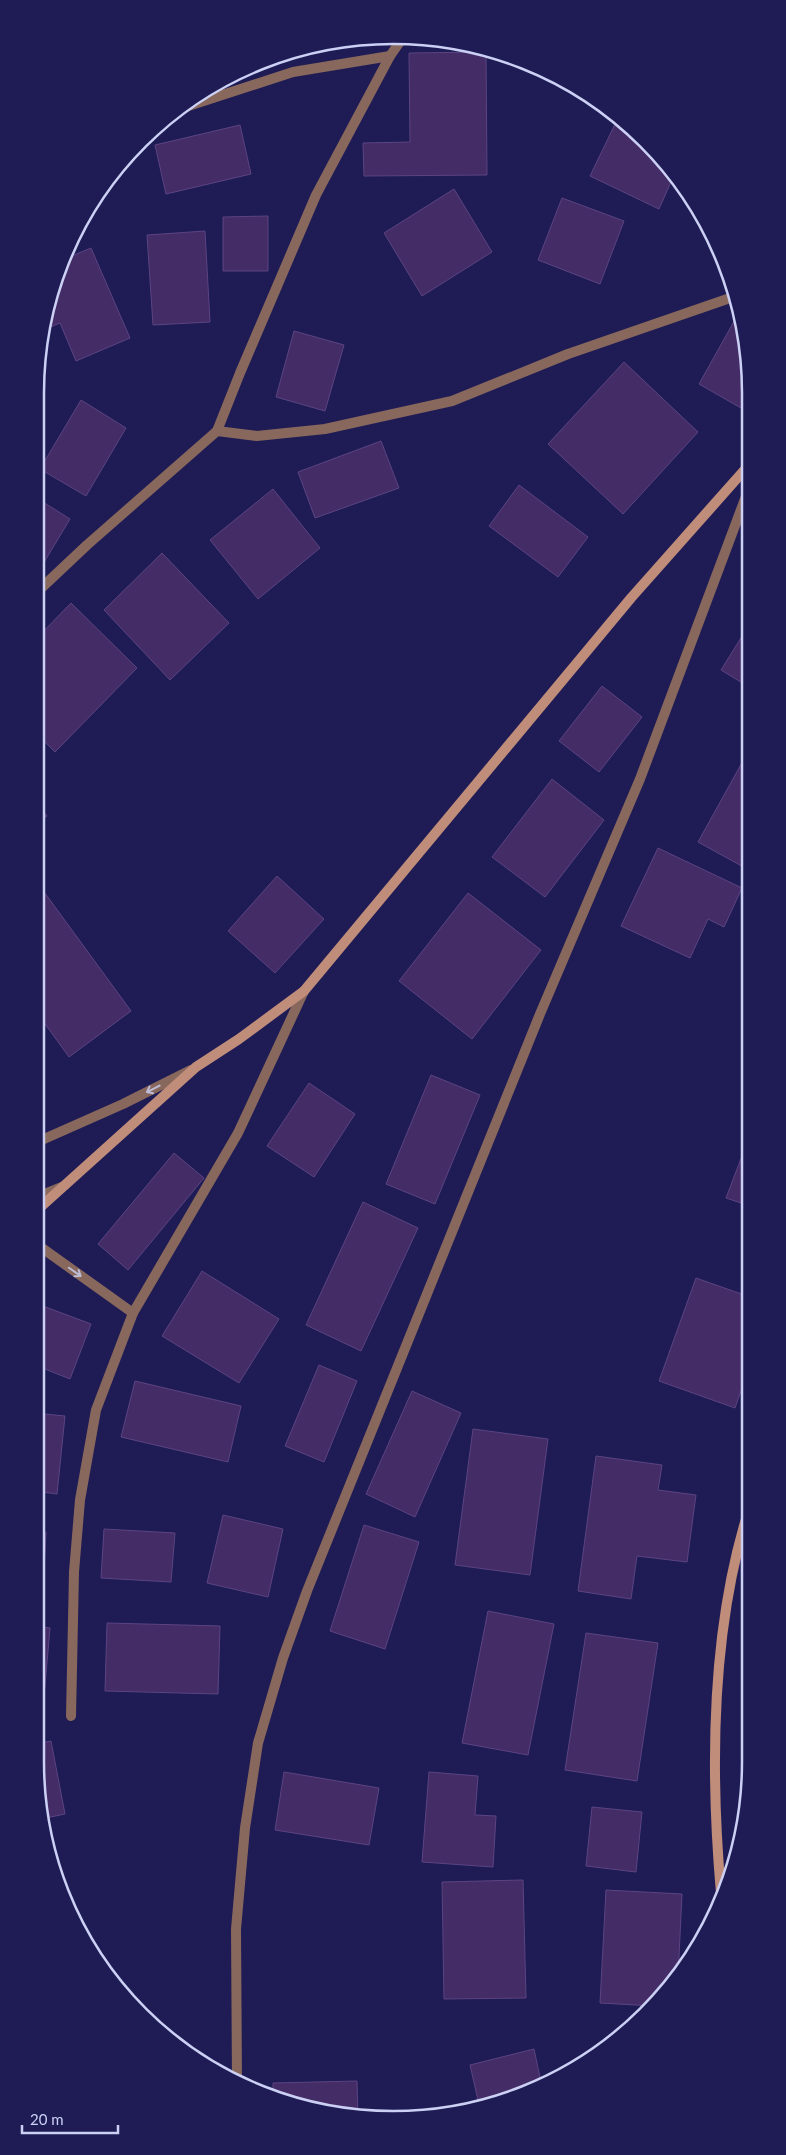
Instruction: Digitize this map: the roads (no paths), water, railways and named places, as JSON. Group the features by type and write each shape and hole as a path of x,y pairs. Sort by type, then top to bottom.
{"main road":[{"path":"44,1204 196,1067 239,1040 304,991 631,598 742,473"},
{"path":"720,1884 717,1845 716,1708 726,1606 742,1539"}],"street":[{"path":"44,586 87,545 217,431 316,195 390,56 398,44"},
{"path":"201,102 293,72 390,56"},
{"path":"217,431 257,436 325,429 452,401 568,354 729,299"},
{"path":"237,2074 236,1929 245,1828 258,1743 282,1658 307,1591 540,1014 640,780 742,507"},
{"path":"70,1716 74,1572 80,1500 96,1410 133,1313 238,1133 304,991"},
{"path":"44,1139 123,1104 196,1067"},
{"path":"44,1194 63,1187"},
{"path":"44,1249 133,1313"}]}
